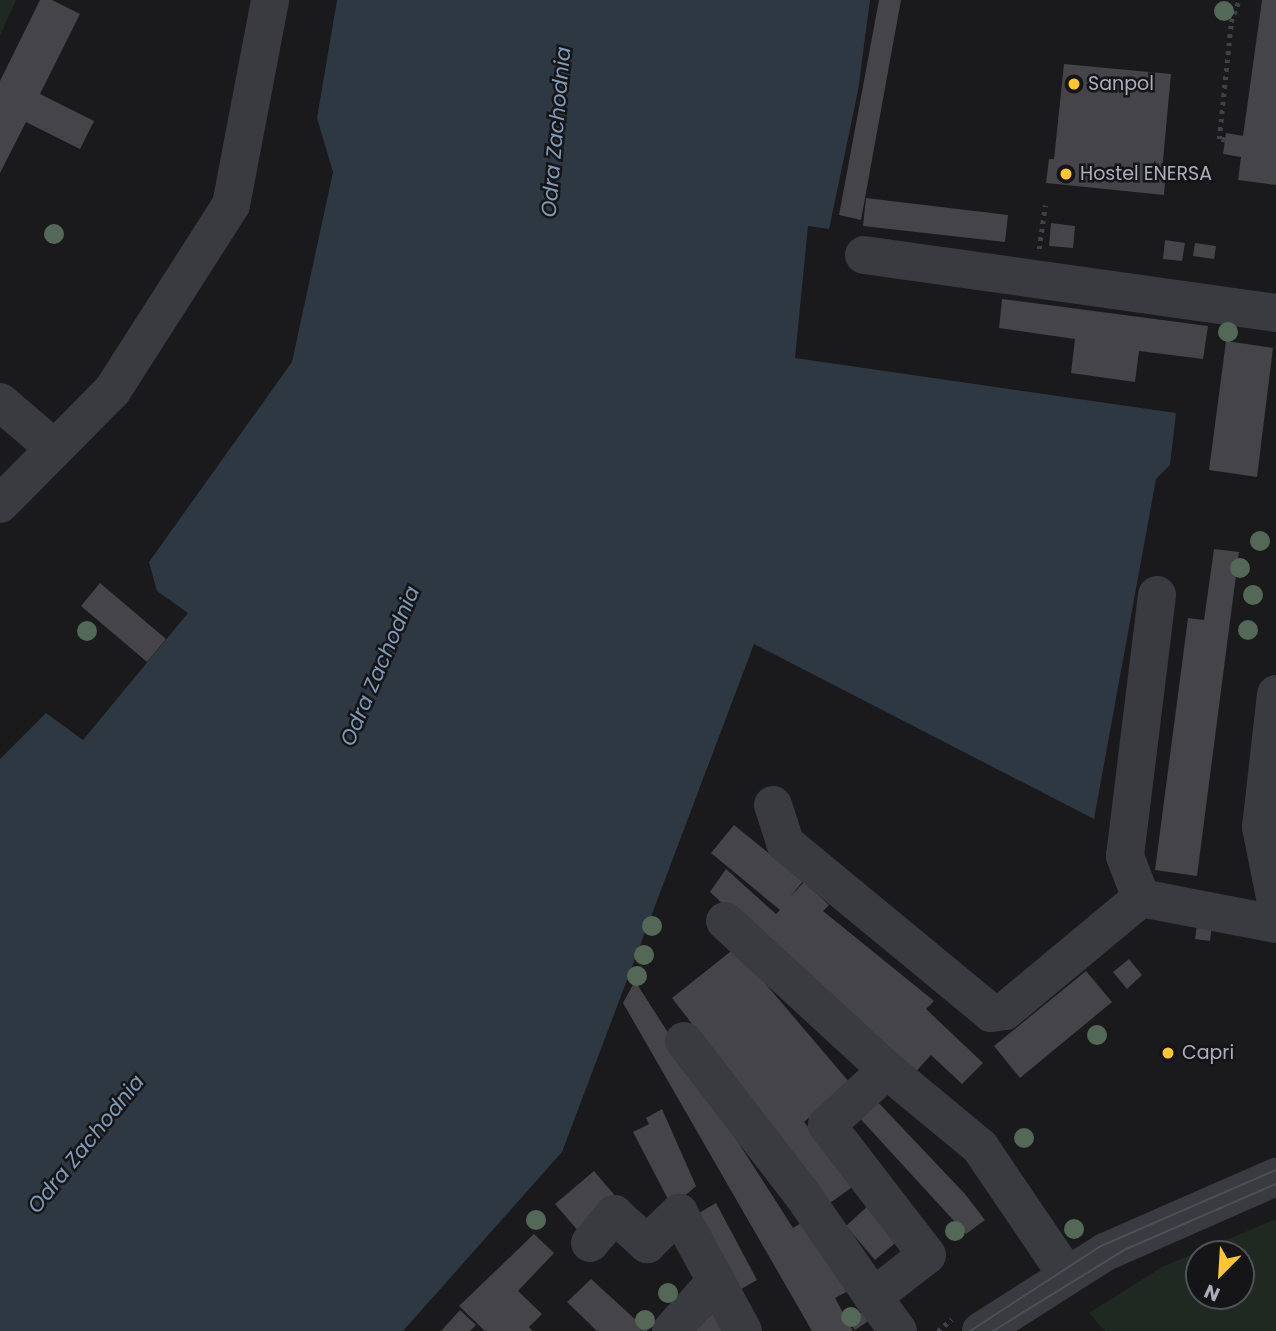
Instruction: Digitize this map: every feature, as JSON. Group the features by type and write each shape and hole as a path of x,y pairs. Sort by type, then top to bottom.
{"street":[{"path":"0,504 112,391 230,205 270,0"},
{"path":"864,255 1276,313"},
{"path":"0,402 55,449"},
{"path":"1141,898 1125,856 1157,595"},
{"path":"1276,694 1261,827 1276,902"},
{"path":"773,805 785,843 992,1013 1005,1011 1141,898"},
{"path":"1141,898 1276,924"},
{"path":"725,920 887,1070 980,1147 1066,1274"},
{"path":"684,1041 802,1194 898,1331"},
{"path":"873,1297 927,1255 827,1125 887,1070"},
{"path":"981,1331 1066,1274 1162,1224 1276,1177"},
{"path":"590,1243 614,1214 647,1244 679,1213 743,1331"},
{"path":"671,1331 716,1281"}],"path":[{"path":"1224,140 1219,139 1231,22 1239,0"}],"shaded area":[{"path":"0,0 16,0 0,36"},
{"path":"1276,1219 1276,1331 1105,1331 1089,1313 1162,1267 1185,1257 1185,1310 1255,1310 1255,1240 1226,1240"}],"water":[{"name":"Odra Zachodnia","path":"337,0 870,0 858,91 829,229 808,226 795,358 1176,413 1170,465 1156,479 1094,819 754,644 562,1152 403,1331 0,1331 0,759 46,713 83,740 188,613 157,591 149,562 292,362 333,172 317,118"}],"building":[{"path":"40,0 52,0 80,14 40,94 94,121 80,149 26,122 0,173 0,81"},
{"path":"879,0 901,0 861,220 839,215"},
{"path":"1262,0 1276,0 1276,185 1238,180 1241,157 1223,154 1226,133 1243,136"},
{"path":"1064,64 1171,74 1162,171 1166,171 1164,195 1046,183 1049,159 1054,159"},
{"path":"866,198 1008,215 1005,242 863,226"},
{"path":"1051,223 1075,226 1073,248 1049,246"},
{"path":"1165,240 1185,243 1182,261 1163,259"},
{"path":"1195,243 1216,246 1214,259 1193,256"},
{"path":"1002,299 1208,326 1203,359 1139,351 1135,382 1071,373 1075,339 999,328"},
{"path":"1226,341 1273,348 1257,477 1209,470"},
{"path":"1214,549 1239,552 1197,876 1155,870 1188,618 1204,620"},
{"path":"100,583 166,639 147,662 81,606"},
{"path":"734,825 803,881 790,897 804,882 829,905 823,911 934,1001 926,1009 983,1063 962,1084 931,1055 911,1077 710,892 726,869 776,914 780,910 711,853"},
{"path":"1197,924 1212,926 1210,941 1195,939"},
{"path":"735,948 850,1083 804,1122 855,1185 830,1203 672,998"},
{"path":"1129,959 1142,975 1127,989 1113,972"},
{"path":"1086,971 1112,1002 1020,1078 994,1046"},
{"path":"635,981 793,1228 811,1217 852,1289 835,1298 853,1331 812,1331 623,1003"},
{"path":"874,1098 965,1194 985,1220 966,1234 856,1114"},
{"path":"662,1109 696,1186 672,1207 633,1132 649,1124 646,1118"},
{"path":"594,1171 617,1198 579,1232 555,1204"},
{"path":"716,1203 757,1280 736,1292 699,1213"},
{"path":"870,1204 900,1239 875,1260 846,1226"},
{"path":"534,1234 554,1253 518,1291 542,1314 529,1327 533,1331 485,1331 459,1306"},
{"path":"591,1279 648,1331 597,1331 567,1302"},
{"path":"869,1307 876,1316 855,1330 848,1321"},
{"path":"460,1310 476,1325 470,1331 441,1331"},
{"path":"716,1310 728,1331 695,1331"}],"tram line":[{"path":"970,1331 1101,1246 1276,1170"},
{"path":"993,1331 1124,1250 1276,1184"}],"place":[{"name":"Sanpol","path":"1074,84"},
{"name":"Hostel ENERSA","path":"1066,174"},
{"name":"Capri","path":"1168,1053"}]}
